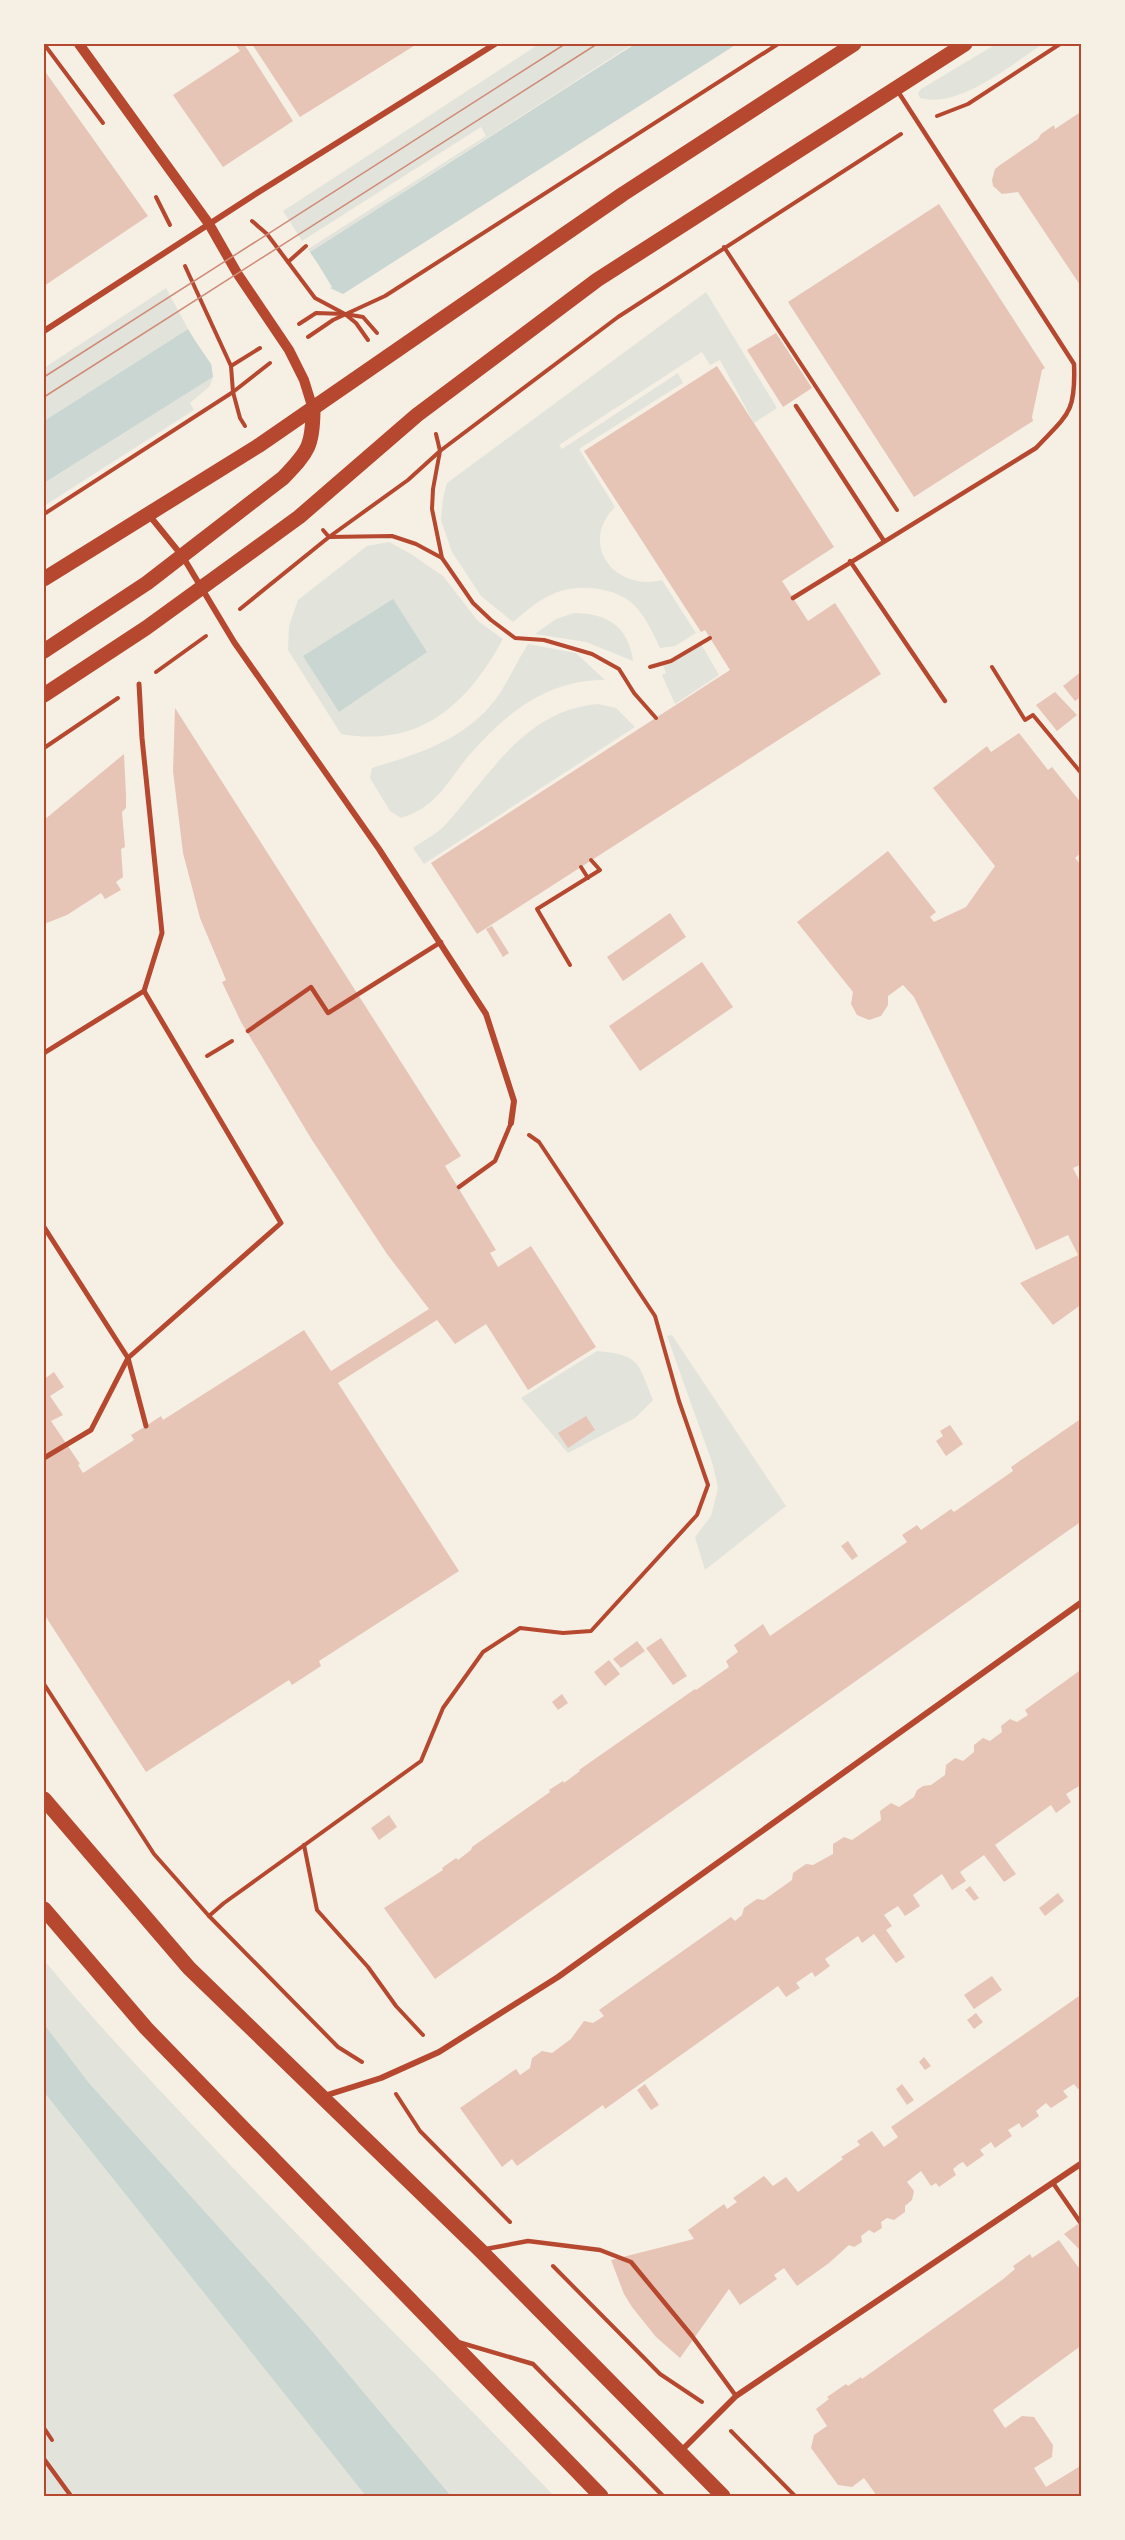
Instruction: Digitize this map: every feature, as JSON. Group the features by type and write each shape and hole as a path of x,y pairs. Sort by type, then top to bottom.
{"main road":[{"path":"44,579 258,446 623,194 854,44"},
{"path":"44,695 203,588 299,517 417,415 597,280 965,44"},
{"path":"44,651 183,558 283,478 300,461 313,438 313,409"},
{"path":"44,1799 189,1968 480,2250 723,2496"},
{"path":"44,1909 146,2028 601,2496"}],"street":[{"path":"82,44 209,224 257,303 289,350 304,380 313,409"},
{"path":"44,331 495,44"},
{"path":"147,513 183,558 203,588 222,624 441,942 486,1014 514,1101 511,1123"},
{"path":"44,1053 144,991 162,933 142,738 139,684"},
{"path":"44,1458 91,1430 128,1358 281,1223 144,991"},
{"path":"44,1227 128,1358 146,1426"},
{"path":"321,2097 381,2078 439,2052 558,1977 1082,1602"},
{"path":"680,2453 736,2396 1082,2163"}],"lane":[{"path":"793,598 1036,448 1068,414 1075,393 1074,364 895,87"},
{"path":"1075,393 1082,393"},
{"path":"796,406 884,541"},
{"path":"850,561 945,701"},
{"path":"248,1031 311,987 328,1013 441,942"},
{"path":"459,1187 495,1161 511,1123"},
{"path":"1053,2183 1080,2222"},
{"path":"480,2250 528,2241 600,2250 631,2262 692,2336 736,2396"},
{"path":"450,2340 533,2364 663,2496"},
{"path":"44,2459 71,2496"}],"path":[{"path":"44,44 107,128"},
{"path":"44,514 232,392 289,350 345,314 385,296 778,44"},
{"path":"44,748 222,624 329,537 408,480 440,452 618,317 918,123 968,104 1060,44"},
{"path":"154,193 165,211 191,282 231,366 232,392"},
{"path":"236,207 267,234 315,298 345,314"},
{"path":"288,262 306,246"},
{"path":"724,247 908,526"},
{"path":"440,452 432,509 442,558 473,603 491,621 515,638 544,640 592,654 619,669 634,693 656,718"},
{"path":"329,537 392,536 416,544 442,558"},
{"path":"650,667 671,661 710,638"},
{"path":"992,667 1025,720 1033,715 1082,774"},
{"path":"570,965 537,909 600,870 591,860"},
{"path":"581,867 588,878"},
{"path":"189,1067 248,1031"},
{"path":"209,1916 421,1761 443,1708 483,1652 520,1628 563,1633 591,1631 697,1515 708,1485 679,1401 655,1316 539,1142 511,1123"},
{"path":"44,1684 154,1854 209,1916 338,2047 370,2066 395,2092 420,2131 660,2374 699,2399 795,2496"},
{"path":"304,1845 317,1910 368,1967 396,2006 439,2052"}],"shaded area":[{"path":"539,44 633,44 310,252 308,249 486,136 481,127 302,241 283,211"},
{"path":"635,44 737,44 343,294 330,288 211,363 213,377 44,483 44,421 188,329 198,342 317,267 318,264 310,252"},
{"path":"996,44 1043,44 968,91 935,100 920,98 918,93 921,89"},
{"path":"166,288 188,329 44,421 44,368"},
{"path":"706,292 777,408 754,423 720,360 710,365 702,352 559,445 562,449 678,373 683,383 579,449 615,507 604,521 600,536 601,550 607,562 617,572 630,579 645,582 662,580 696,633 675,646 660,648 646,620 634,605 616,594 594,588 571,589 551,595 513,622 481,596 452,552 441,520 447,483"},
{"path":"213,377 210,386 190,403 194,410 44,506 44,483"},
{"path":"389,542 443,576 478,621 503,639 474,684 457,702 438,716 417,727 395,734 369,737 341,734 288,650 289,626 298,600 367,546"},
{"path":"393,599 427,652 339,712 303,656"},
{"path":"574,613 597,616 614,624 627,639 633,661 586,642 535,634 556,619"},
{"path":"528,644 576,653 605,680 565,685 530,701 485,738 434,800 414,813 401,818 390,811 370,778 372,768 426,750 459,733 474,722 500,693"},
{"path":"701,644 719,675 675,704 662,675 666,673 663,665 672,663"},
{"path":"598,704 616,708 635,727 424,864 413,848 444,827 512,747 550,718 572,709"},
{"path":"672,1335 786,1506 705,1570 695,1537 711,1516 718,1488 713,1465 667,1336"},
{"path":"597,1351 622,1355 636,1363 653,1400 635,1418 568,1453 521,1398"},
{"path":"44,1960 112,2039 229,2163 554,2496 451,2496 307,2325 89,2083 44,2024"},
{"path":"44,2024 89,2083 307,2325 451,2496 366,2496 44,2092"},
{"path":"44,2055 412,2496 44,2496"}],"pier":[{"path":"318,264 332,287 211,364 196,342"}],"building":[{"path":"235,44 244,44 293,121 223,167 173,95 240,51"},
{"path":"252,44 417,44 300,117"},
{"path":"44,70 148,216 44,286"},
{"path":"1082,111 1082,288 1018,192 1002,194 993,186 992,180 995,169 1000,165 1054,125 1055,129"},
{"path":"939,204 1045,368 1042,370 1033,421 914,497 788,302"},
{"path":"776,333 812,388 783,407 747,350"},
{"path":"717,366 834,547 782,581 808,621 835,603 881,674 477,934 431,863 730,670 705,630 701,632 584,451"},
{"path":"1082,671 1082,696 1075,701 1063,686"},
{"path":"1055,692 1077,715 1057,731 1036,705"},
{"path":"175,708 461,1156 445,1166 496,1250 490,1253 498,1267 531,1246 596,1347 528,1390 486,1324 455,1344 437,1320 338,1383 459,1571 319,1661 321,1666 292,1685 289,1680 146,1772 44,1614 44,1379 54,1372 64,1387 50,1396 63,1415 51,1421 80,1464 78,1465 83,1473 134,1440 131,1435 161,1416 163,1420 304,1330 331,1371 429,1309 387,1254 312,1140 241,1022 222,982 226,980 200,918 183,853 173,771"},
{"path":"1019,733 1048,770 1052,767 1082,804 1082,852 1075,858 1082,866 1082,1164 1073,1168 1082,1186 1082,1304 1053,1325 1020,1283 1078,1255 1068,1235 1036,1250 914,997 903,985 888,996 888,1005 881,1016 869,1020 857,1015 851,1004 853,992 797,922 888,851 936,912 930,917 934,922 966,907 995,866 933,788 987,746 991,752"},
{"path":"124,754 126,808 122,812 125,847 121,849 123,877 116,882 121,890 105,899 101,893 67,915 44,924 44,820"},
{"path":"670,913 686,937 623,981 607,957"},
{"path":"492,926 509,953 503,957 486,929"},
{"path":"702,962 733,1007 640,1071 609,1026"},
{"path":"586,1416 595,1430 568,1448 558,1433"},
{"path":"1082,1418 1082,1521 435,1979 384,1908 443,1870 442,1868 456,1858 458,1860 472,1847 550,1792 549,1790 563,1781 564,1783 579,1770 729,1667 726,1661 738,1652 734,1645 763,1624 770,1636 907,1542 902,1535 917,1525 921,1530 951,1509 954,1512 1013,1471 1011,1467"},
{"path":"950,1425 963,1444 946,1456 936,1441 943,1436 940,1431"},
{"path":"848,1541 858,1556 852,1560 841,1546"},
{"path":"661,1638 687,1676 673,1685 646,1648"},
{"path":"637,1641 645,1651 621,1668 613,1659"},
{"path":"609,1660 620,1674 605,1686 594,1672"},
{"path":"1082,1669 1082,1790 1079,1786 1066,1794 1071,1802 1056,1813 1051,1805 995,1845 1016,1874 1004,1882 984,1855 960,1872 966,1881 952,1890 942,1874 913,1895 920,1906 905,1916 898,1906 884,1915 892,1926 886,1930 905,1957 896,1963 874,1934 862,1943 858,1936 825,1959 830,1966 815,1977 812,1972 796,1983 800,1988 786,1997 778,1986 605,2109 603,2105 517,2166 512,2159 502,2167 460,2108 516,2069 520,2075 530,2068 532,2058 542,2051 552,2053 571,2039 584,2021 593,2023 604,2016 599,2010 731,1917 735,1921 742,1915 744,1908 757,1899 764,1900 792,1880 793,1873 806,1864 813,1865 833,1854 833,1844 844,1837 852,1840 881,1820 880,1811 891,1803 899,1807 914,1797 917,1790 931,1785 945,1775 946,1765 955,1758 963,1761 974,1752 974,1745 983,1738 990,1741 1002,1732 1001,1726 1010,1719 1017,1722 1028,1715 1025,1710"},
{"path":"562,1694 568,1703 558,1710 552,1702"},
{"path":"389,1815 397,1827 379,1840 371,1828"},
{"path":"970,1886 979,1898 974,1901 965,1890"},
{"path":"1058,1893 1064,1901 1045,1916 1039,1908"},
{"path":"992,1976 1002,1990 974,2009 964,1995"},
{"path":"1082,1994 1082,2087 1078,2089 1074,2084 1063,2091 1068,2097 1051,2108 1046,2103 1036,2111 1039,2116 1022,2128 1019,2123 1008,2130 1012,2136 995,2148 991,2142 980,2150 984,2155 967,2167 963,2162 959,2164 953,2169 956,2175 939,2187 936,2183 931,2186 921,2171 907,2182 914,2191 912,2200 905,2206 905,2212 894,2220 887,2218 881,2222 882,2228 874,2233 869,2230 861,2236 862,2242 854,2247 849,2245 797,2286 784,2268 774,2275 777,2279 740,2305 729,2289 680,2358 656,2337 632,2307 624,2294 611,2260 694,2239 688,2230 724,2204 727,2209 737,2202 733,2198 764,2176 773,2186 786,2177 798,2192 843,2159 841,2157 860,2145 857,2141 872,2131 884,2147 898,2137 891,2127"},
{"path":"976,2013 983,2022 974,2029 967,2020"},
{"path":"924,2057 931,2066 925,2070 919,2062"},
{"path":"645,2084 659,2105 651,2110 637,2090"},
{"path":"902,2084 914,2100 907,2105 896,2089"},
{"path":"1082,2221 1082,2252 1064,2234"},
{"path":"1059,2240 1078,2267 1082,2264 1082,2345 993,2410 1005,2428 1022,2416 1034,2417 1053,2445 1052,2457 1034,2468 1046,2487 1082,2465 1082,2496 877,2496 864,2478 852,2487 838,2485 811,2448 814,2435 827,2426 816,2409 829,2399 827,2397 846,2384 848,2386 861,2377 862,2379 1002,2280 1015,2269 1013,2266 1030,2254 1032,2258"}],"tram line":[{"path":"44,377 565,44"},
{"path":"44,397 597,44"}]}
